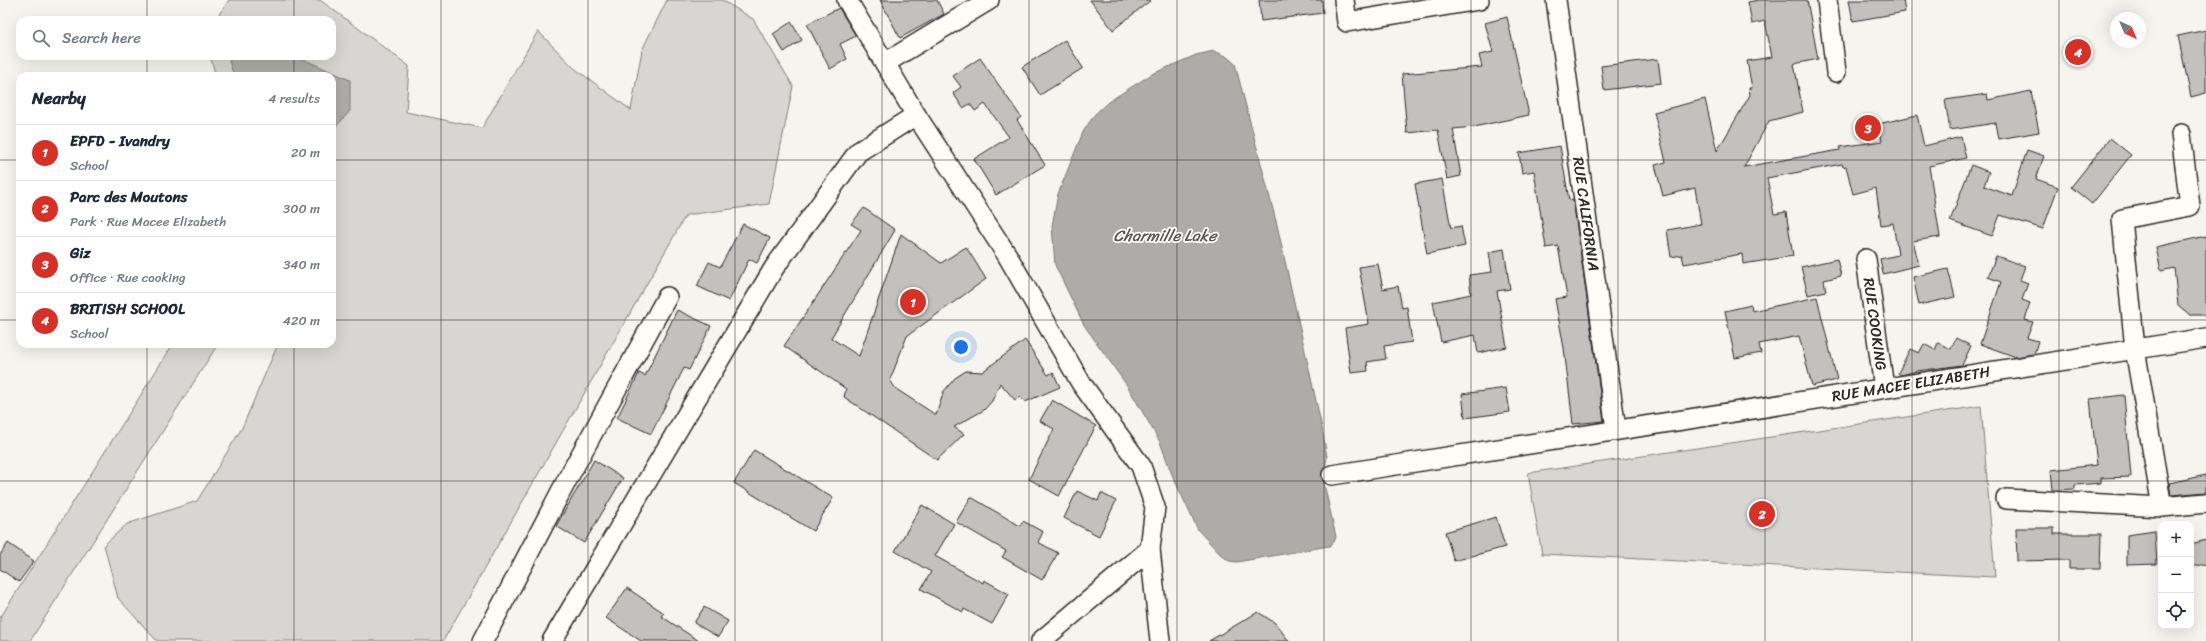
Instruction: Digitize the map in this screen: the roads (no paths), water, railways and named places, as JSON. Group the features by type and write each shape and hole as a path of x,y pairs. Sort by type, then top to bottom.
{"street":[{"path":"847,0 916,115 1006,256 1081,383 1141,466 1155,507 1150,549 1160,641"},
{"path":"1344,0 1347,22 1479,0"},
{"name":"RUE CALIFORNIA","path":"1556,0 1616,429"},
{"path":"1827,0 1836,72"},
{"path":"885,63 981,2"},
{"path":"552,641 774,268 858,152 916,115"},
{"path":"2162,507 2135,349 2122,219 2190,206 2181,134"},
{"name":"RUE COOKING","path":"1866,259 1884,388"},
{"path":"483,641 568,478 667,297"},
{"name":"RUE MACEE ELIZABETH","path":"1332,475 1616,429 2206,338"},
{"path":"2006,499 2162,507 2206,503"},
{"path":"1041,641 1150,549"}],"water":[{"name":"Charmille Lake","path":"1214,51 1226,56 1235,64 1277,225 1322,428 1327,457 1323,479 1336,537 1334,542 1329,546 1237,562 1229,561 1220,554 1198,530 1173,477 1160,442 1128,387 1084,325 1055,265 1052,226 1058,194 1083,132 1095,114 1108,102 1152,74 1196,55"},
{"path":"305,60 332,72 233,72 229,61"},
{"path":"336,74 350,80 350,111 336,127"}],"place":[{"name":"BRITISH SCHOOL","path":"2078,52"},
{"name":"Giz","path":"1868,128"},
{"name":"EPFD - Ivandry","path":"913,302"},
{"name":"Parc des Moutons","path":"1762,514"}]}
